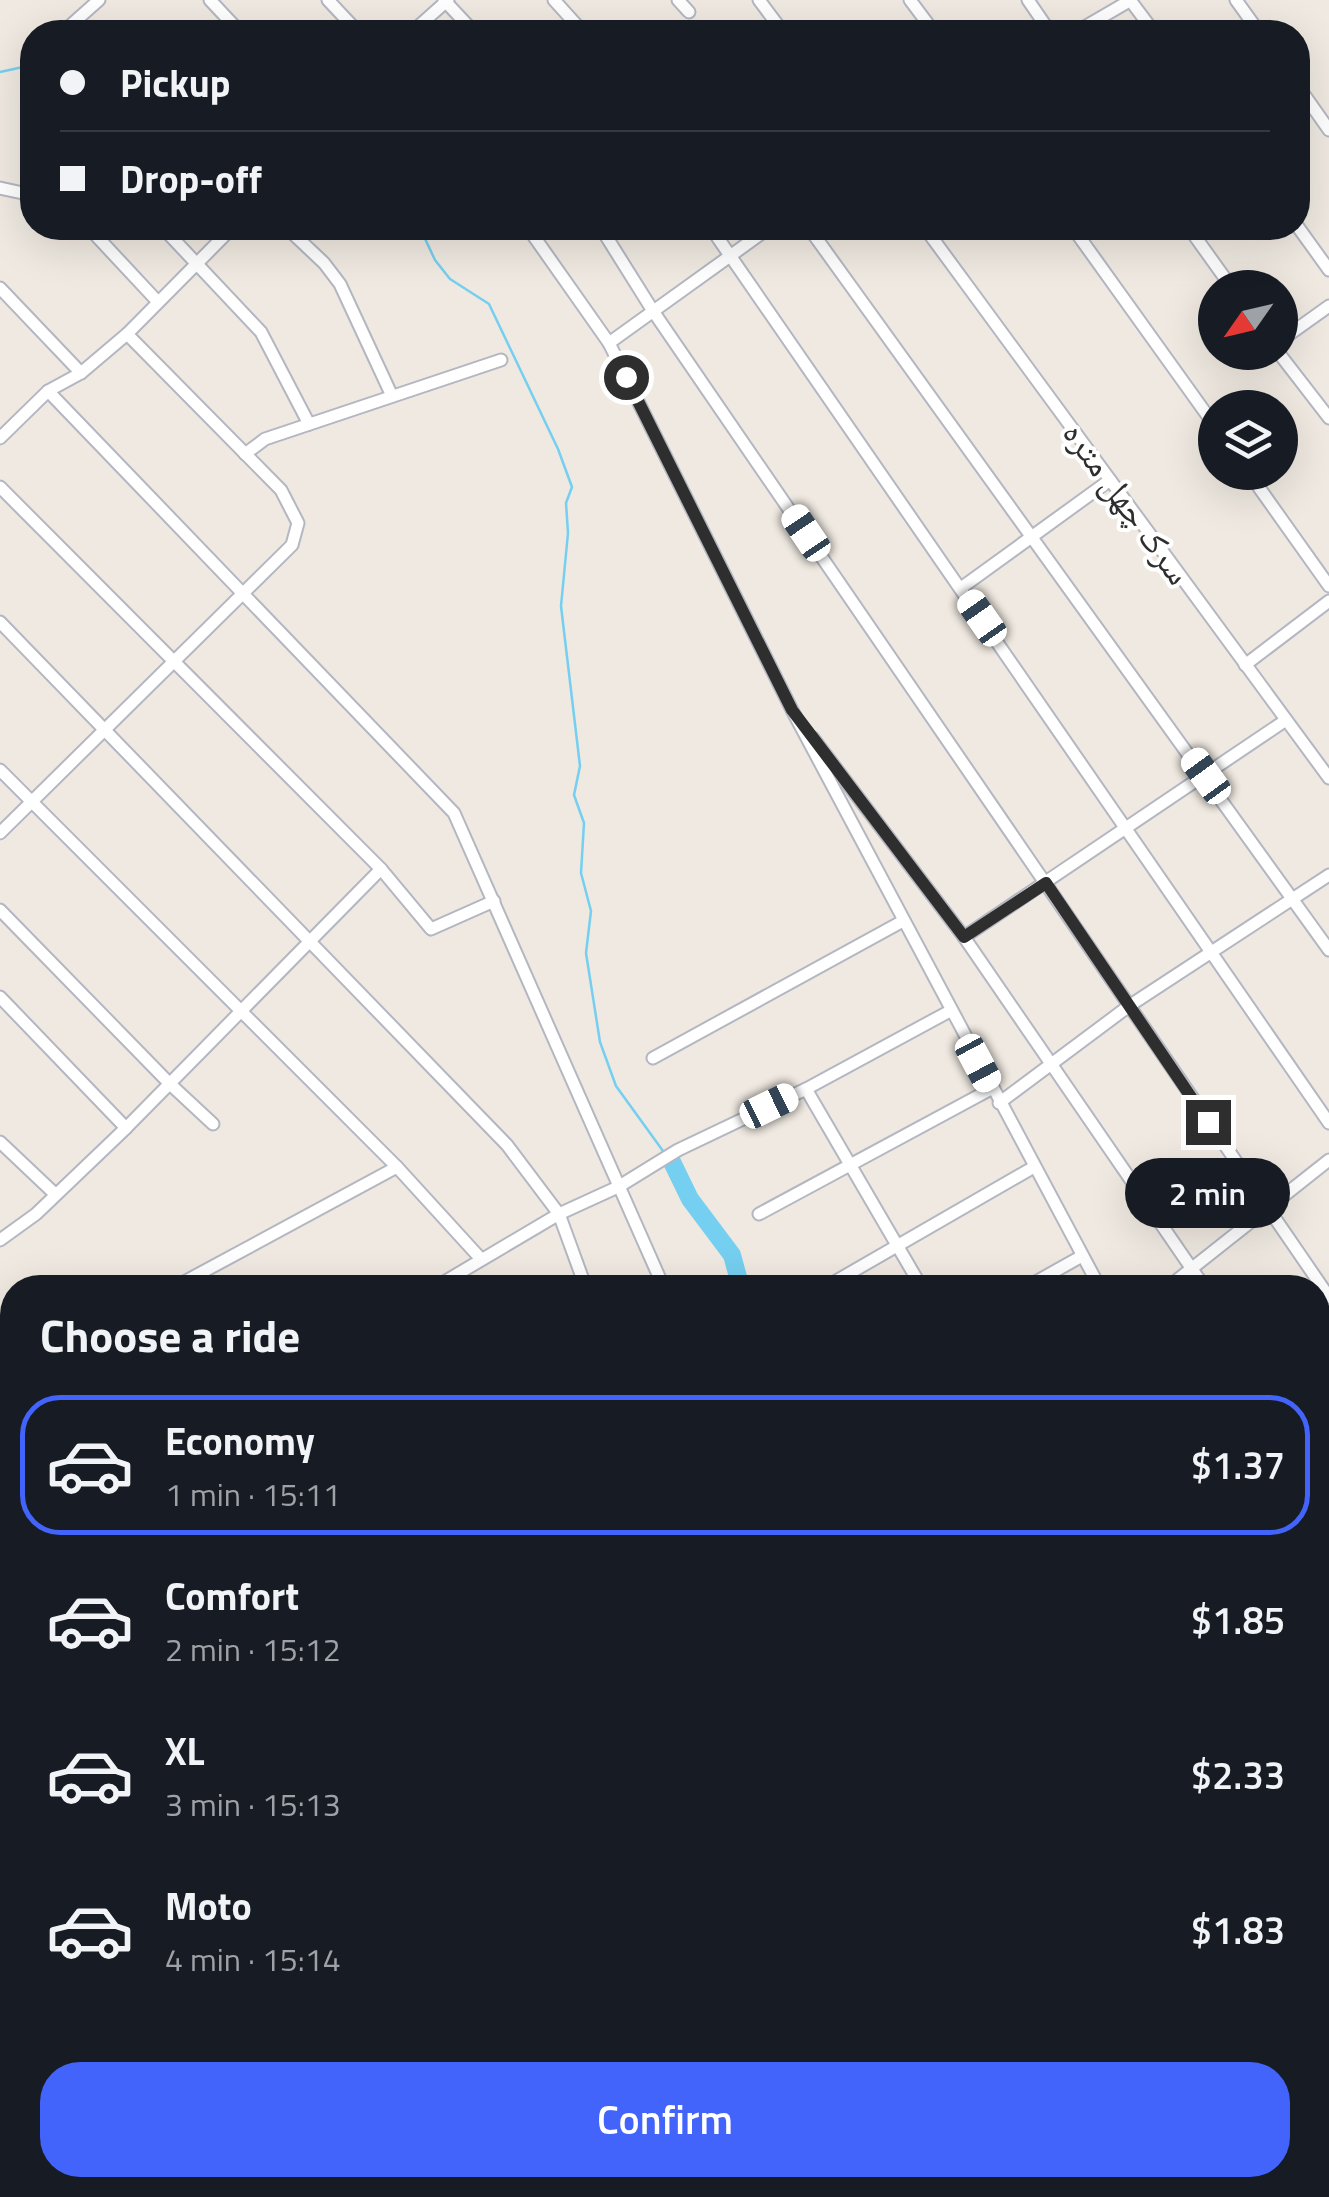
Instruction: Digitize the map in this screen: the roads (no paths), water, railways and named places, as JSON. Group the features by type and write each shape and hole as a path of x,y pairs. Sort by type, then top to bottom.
{"street":[{"path":"76,20 99,0"},
{"path":"210,0 229,20"},
{"path":"328,0 347,20"},
{"path":"554,0 572,20"},
{"path":"678,0 689,12"},
{"path":"1097,20 1131,0"},
{"path":"425,20 446,1 463,20"},
{"path":"1310,103 1329,130"},
{"path":"100,240 158,302"},
{"path":"173,240 261,332 308,424"},
{"path":"2,431 48,391 81,373 127,334 220,240"},
{"path":"300,240 340,284 392,396"},
{"path":"536,240 609,343 792,710 1093,1275"},
{"path":"608,240 1314,1275"},
{"path":"720,240 1329,1123"},
{"path":"609,343 752,240"},
{"path":"818,240 1329,950"},
{"name":"سرک چهل متره","path":"934,240 1329,778"},
{"path":"1082,240 1198,402"},
{"path":"1198,240 1219,270"},
{"path":"1307,240 1329,270"},
{"path":"0,288 81,373"},
{"path":"1298,329 1329,306"},
{"path":"0,833 292,545 298,523 280,490 127,334"},
{"path":"245,454 265,438 501,360"},
{"path":"1292,370 1329,418"},
{"path":"48,391 454,813 658,1275"},
{"path":"961,588 1110,480"},
{"path":"0,487 380,869 431,929 494,901"},
{"path":"1261,490 1329,586"},
{"path":"1245,664 1329,601"},
{"path":"0,622 507,1145 559,1214 581,1275"},
{"path":"792,710 964,937 1197,1275"},
{"path":"964,937 1286,720"},
{"path":"0,770 397,1168 480,1259"},
{"path":"0,1240 36,1214 126,1128 380,869"},
{"path":"999,1103 1129,1006 1329,875"},
{"path":"0,910 213,1124"},
{"path":"652,1058 903,921"},
{"path":"0,998 126,1128"},
{"path":"455,1275 678,1150 806,1090 950,1011"},
{"path":"759,1214 991,1089"},
{"path":"806,1090 914,1275"},
{"path":"0,1142 55,1194"},
{"path":"1183,1275 1329,1160"},
{"path":"197,1275 397,1168"},
{"path":"847,1275 1034,1168"},
{"path":"1048,1275 1082,1256"}],"waterway":[{"path":"0,72 20,68"},
{"path":"426,240 450,279 489,304 572,487 566,503 568,533 561,606 580,766 574,795 584,823 581,873 591,911 586,953 600,1042 616,1086 663,1151"},
{"path":"672,1162 690,1199 732,1255 737,1275"}]}
